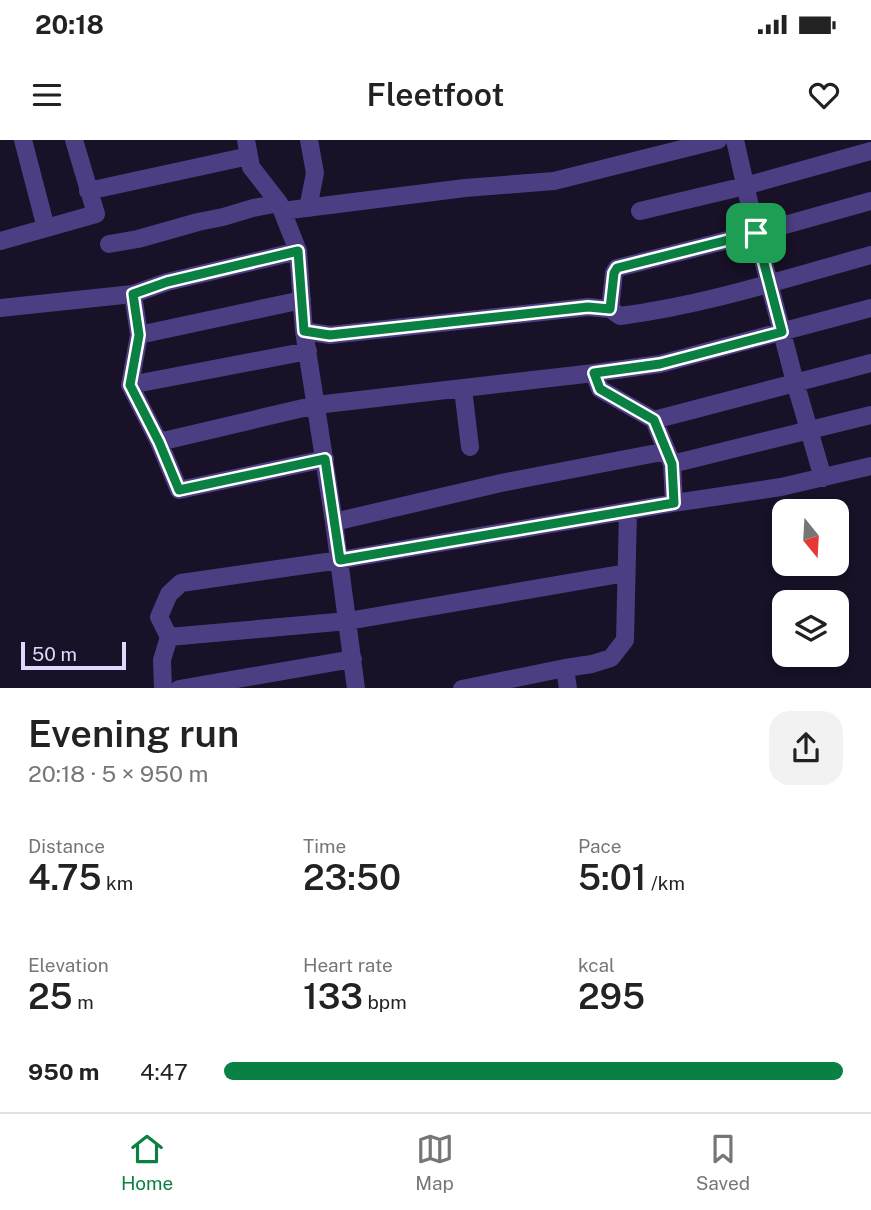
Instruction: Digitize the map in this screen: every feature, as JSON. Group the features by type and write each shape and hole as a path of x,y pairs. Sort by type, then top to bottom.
{"street":[{"path":"23,140 46,228"},
{"path":"0,241 96,215 74,140"},
{"path":"308,208 315,173 309,140"},
{"path":"109,244 138,239 253,208 308,208 466,188 554,181 718,140"},
{"path":"735,140 794,382 823,478"},
{"path":"88,191 247,148 251,167 280,207 298,251 304,331 340,560 356,688"},
{"path":"640,211 745,186 871,151"},
{"path":"610,309 614,273 617,268 871,201"},
{"path":"0,308 133,294 167,282 298,251"},
{"path":"304,331 330,335 588,307 610,309 620,316 657,312 871,255"},
{"path":"133,294 139,335 130,385 159,442 179,490 325,459"},
{"path":"139,335 302,300"},
{"path":"159,442 316,405 660,364 871,308"},
{"path":"130,385 307,351"},
{"path":"654,420 871,363"},
{"path":"594,373 600,389 654,420 669,457 674,503"},
{"path":"463,389 470,447"},
{"path":"334,522 501,483 669,457 810,431 871,415"},
{"path":"163,688 162,660 169,638 159,617 169,594 181,583 340,560 780,487 871,466"},
{"path":"462,688 592,664 611,658 625,640 628,511"},
{"path":"169,638 348,621 626,573"},
{"path":"179,688 352,659"},
{"path":"565,668 568,688"}],"route":[{"path":"756,233 782,332 660,364 594,373 600,389 654,420 672,464 674,503 340,560 325,459 179,490 159,442 130,385 139,335 133,294 167,282 298,251 304,331 330,335 588,307 610,309 614,273 617,268 756,233"}]}
